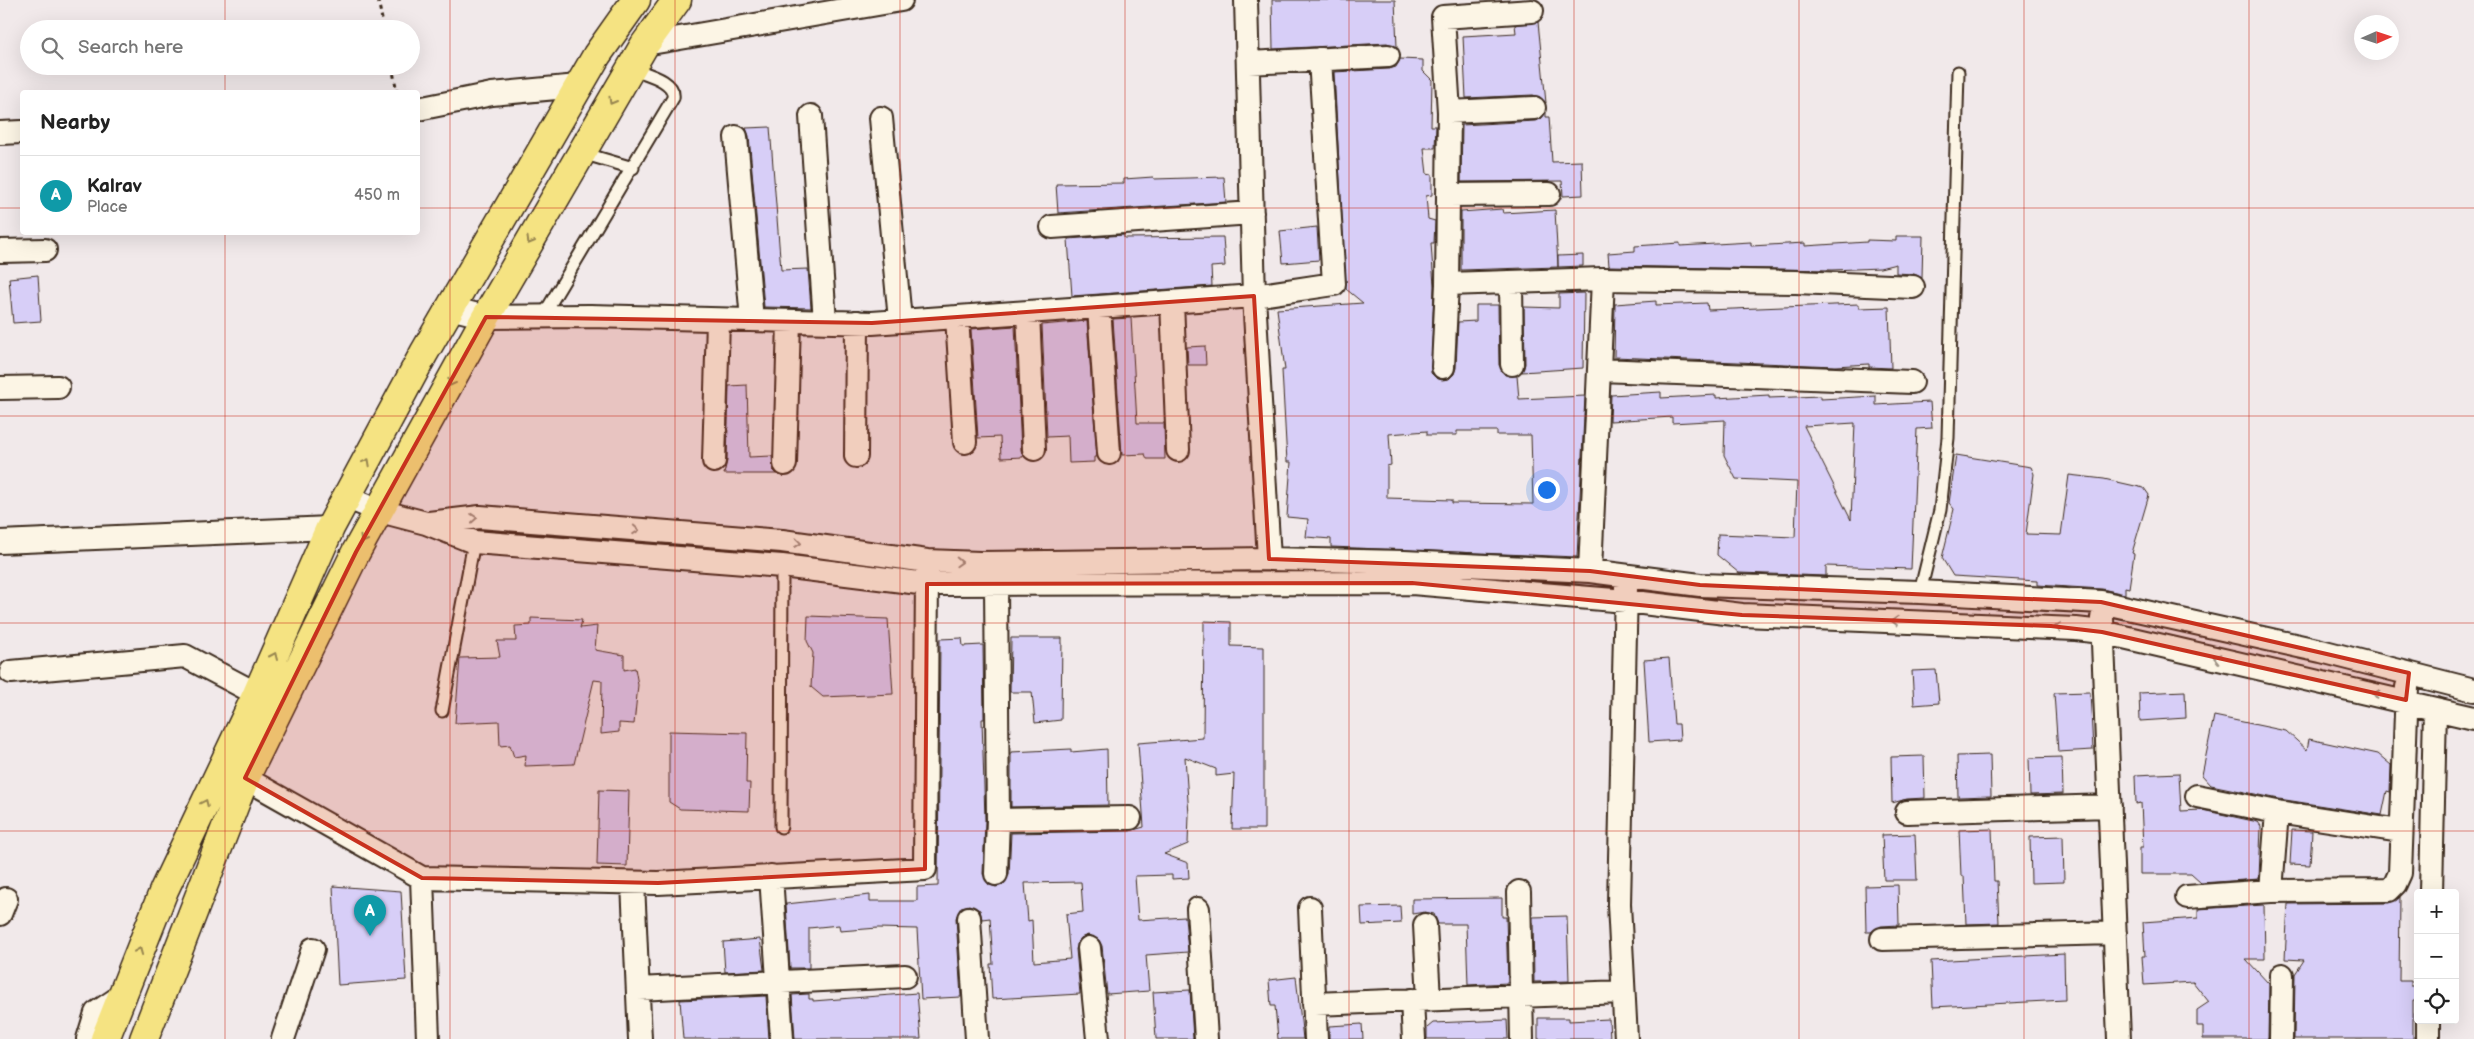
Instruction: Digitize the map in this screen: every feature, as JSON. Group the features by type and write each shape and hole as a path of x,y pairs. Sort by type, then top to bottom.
{"main road":[{"path":"100,1036 120,997 164,890 257,694 330,528 450,308 578,86 597,55 636,0"},
{"path":"150,1039 155,1012 245,778 356,552 486,317 645,44 677,0"},
{"path":"164,890 197,903"}],"street":[{"path":"645,44 901,0"},
{"path":"1246,0 1254,296 1268,559"},
{"path":"1443,367 1447,284 1449,112 1443,17 1532,11"},
{"path":"1248,63 1388,56"},
{"path":"450,308 486,317 544,316 857,322 957,317 1254,296 1334,284 1320,59"},
{"path":"420,108 492,94 578,86"},
{"path":"1449,112 1534,108"},
{"path":"811,116 825,322"},
{"path":"881,118 900,320"},
{"path":"0,133 20,132"},
{"path":"736,137 752,320"},
{"path":"1448,196 1549,194"},
{"path":"1052,228 1252,213"},
{"path":"0,251 45,250"},
{"path":"1447,284 1603,279 1796,282 1913,287"},
{"path":"1590,571 1603,279"},
{"path":"1511,282 1512,364"},
{"path":"1172,302 1178,450"},
{"path":"1099,307 1109,453"},
{"path":"1028,312 1034,449"},
{"path":"957,317 965,442"},
{"path":"714,461 718,320"},
{"path":"786,464 789,321"},
{"path":"856,456 857,322"},
{"path":"1600,370 1912,382"},
{"path":"0,388 58,387"},
{"path":"348,498 380,511 426,523 474,542 782,566 927,584 996,586 1412,583 1626,601 1742,615 2051,626 2102,632 2406,700 2474,718"},
{"path":"426,523 480,517 782,541 927,561 980,563 1268,559 1404,562 1590,571 1700,585 1920,592 2101,602 2321,650 2474,690"},
{"path":"0,542 330,528"},
{"path":"245,778 422,878 633,883 925,869 927,561"},
{"path":"1626,1039 1619,904 1627,576"},
{"path":"996,586 998,820 996,874"},
{"path":"2101,602 2119,1039"},
{"path":"11,672 185,656 257,694"},
{"path":"2187,897 2271,891 2389,890 2395,884 2400,873 2400,831 2409,673"},
{"path":"2431,889 2435,709"},
{"path":"2197,796 2277,812 2400,831"},
{"path":"1907,812 2110,806"},
{"path":"2271,891 2277,812"},
{"path":"998,820 1130,818"},
{"path":"771,876 782,1039"},
{"path":"422,878 428,1039"},
{"path":"633,883 640,1039"},
{"path":"1519,892 1522,1039"},
{"path":"1310,908 1316,1039"},
{"path":"1198,910 1206,1039"},
{"path":"969,918 977,1039"},
{"path":"1414,1039 1420,1000 1425,925"},
{"path":"1882,939 2115,933"},
{"path":"1088,948 1098,1039"},
{"path":"283,1039 314,949"},
{"path":"2281,1039 2282,975"},
{"path":"638,989 905,976"},
{"path":"1314,1004 1623,992"},
{"path":"2428,1024 2428,1039"}],"lane":[{"path":"544,316 673,98 674,93 670,84 631,68"},
{"path":"1920,592 1940,510 1948,438 1958,72"},
{"path":"582,153 633,168"},
{"path":"442,711 474,542"},
{"path":"780,827 782,566"}],"path":[{"path":"378,0 382,20"},
{"path":"394,75 397,90"}],"highlighted area":[{"path":"1254,296 1269,559 1590,571 1700,585 2101,602 2409,673 2406,700 2102,632 2051,626 1742,615 1412,583 927,584 925,869 658,883 422,878 245,778 356,552 486,317 872,323"}],"building":[{"path":"1272,0 1395,0 1397,47 1387,43 1273,49"},
{"path":"1538,22 1546,103 1540,97 1533,95 1466,98 1463,36 1516,33 1515,25"},
{"path":"1400,59 1423,60 1423,71 1432,80 1431,126 1436,126 1435,148 1424,148 1427,174 1432,175 1432,195 1426,196 1428,219 1435,221 1434,243 1431,243 1434,286 1431,373 1436,378 1442,380 1449,379 1454,374 1456,368 1458,322 1476,321 1476,305 1498,305 1499,365 1505,375 1517,376 1519,399 1585,396 1577,557 1331,547 1331,539 1306,537 1308,519 1287,517 1291,462 1287,462 1282,370 1285,370 1277,309 1363,303 1346,289 1334,72 1396,67","holes":["1427,431 1427,435 1457,435 1457,431 1497,431 1497,435 1531,435 1533,504 1452,503 1452,500 1387,498 1387,466 1391,465 1389,434"]},
{"path":"1546,112 1546,117 1549,117 1552,162 1582,161 1583,195 1563,196 1562,181 1461,182 1462,125 1535,121 1541,119"},
{"path":"770,127 781,270 808,269 811,308 764,307 749,136 746,128"},
{"path":"1153,177 1154,179 1224,177 1226,202 1058,213 1056,184 1124,183 1124,179"},
{"path":"1502,209 1503,213 1555,210 1558,267 1461,270 1461,212"},
{"path":"1317,227 1319,260 1283,263 1280,231"},
{"path":"1124,235 1124,238 1223,237 1225,266 1211,267 1212,286 1072,296 1068,239"},
{"path":"1896,236 1923,236 1922,278 1914,274 1896,273 1896,264 1880,268 1832,270 1609,266 1608,253 1635,251 1635,246 1680,243 1680,246 1751,242 1751,246 1805,243 1805,246 1867,242 1867,240 1896,241"},
{"path":"1583,255 1583,266 1558,267 1558,256"},
{"path":"38,275 41,321 13,323 9,278"},
{"path":"1584,293 1583,368 1522,372 1525,364 1524,307 1559,308 1559,294"},
{"path":"1656,301 1656,305 1707,303 1708,310 1859,304 1859,308 1889,307 1891,368 1869,367 1869,364 1835,366 1614,357 1615,304"},
{"path":"1131,318 1137,423 1164,423 1165,459 1147,459 1145,454 1122,455 1113,319"},
{"path":"1087,321 1097,457 1094,457 1094,462 1069,463 1068,436 1047,437 1042,325"},
{"path":"1015,326 1021,450 1023,457 1001,458 1000,437 978,438 971,329"},
{"path":"1205,346 1206,365 1188,365 1187,347"},
{"path":"747,385 749,457 772,456 773,470 777,474 724,474 727,461 729,386"},
{"path":"1661,392 1661,398 1716,395 1716,398 1769,395 1769,398 1821,396 1821,399 1876,396 1876,405 1930,402 1932,428 1917,429 1911,569 1826,566 1826,576 1739,573 1717,555 1718,534 1795,537 1797,482 1736,479 1724,455 1725,420 1672,423 1672,417 1610,421 1611,395","holes":["1855,423 1851,520 1804,426"]},
{"path":"1956,455 2031,467 2034,474 2026,534 2061,535 2069,475 2104,479 2144,488 2149,495 2132,553 2134,554 2129,588 2125,587 2125,594 2102,589 2037,585 2037,581 1953,576 1942,558 1954,509 1949,503"},
{"path":"808,616 888,619 893,694 823,697 811,687 813,653 807,641"},
{"path":"531,618 582,620 580,628 597,626 595,650 624,655 624,670 635,668 638,685 634,724 619,723 619,732 601,734 602,681 594,680 574,764 525,766 526,755 514,757 510,745 500,746 499,721 455,723 460,658 500,657 497,641 516,641 515,626 531,625"},
{"path":"1204,621 1231,622 1231,646 1264,647 1264,829 1232,829 1234,774 1216,776 1216,769 1185,757 1189,815 1188,844 1164,854 1188,863 1189,878 1172,879 1172,875 1135,876 1138,920 1185,917 1188,952 1146,955 1149,991 1107,994 1102,946 1099,940 1088,935 1081,938 1076,949 1080,994 992,999 990,964 993,964 990,918 982,919 980,910 969,905 961,907 956,918 961,997 921,999 917,929 878,928 840,931 839,925 809,928 809,968 790,968 786,904 870,895 870,901 917,901 917,887 938,886 940,639 962,638 963,646 983,645 984,719 982,719 985,820 983,874 989,885 996,887 1003,885 1009,875 1011,833 1130,831 1144,827 1138,743 1203,738","holes":["1081,882 1083,912 1066,914 1070,959 1034,962 1032,920 1028,921 1025,883"]},
{"path":"1011,638 1062,638 1061,720 1035,723 1032,692 1010,692"},
{"path":"1669,658 1674,724 1679,724 1680,740 1649,742 1644,660"},
{"path":"1936,670 1939,703 1914,705 1912,671"},
{"path":"2185,691 2186,718 2140,721 2139,693"},
{"path":"2090,692 2093,750 2058,752 2054,693"},
{"path":"2214,716 2286,731 2307,750 2309,739 2378,754 2391,765 2390,792 2387,791 2382,815 2279,799 2211,785 2202,775"},
{"path":"669,731 747,733 746,783 750,783 749,811 680,809 669,802"},
{"path":"1071,749 1071,752 1107,749 1108,805 1011,807 1011,752"},
{"path":"1990,755 1991,796 1958,797 1957,756"},
{"path":"1924,756 1925,798 1907,799 1892,803 1891,757"},
{"path":"2062,757 2063,794 2030,795 2029,758"},
{"path":"2179,773 2181,811 2202,810 2258,822 2261,826 2259,879 2201,883 2191,874 2140,874 2140,847 2143,847 2141,803 2136,804 2135,775"},
{"path":"599,790 629,791 627,866 597,865"},
{"path":"1992,829 1994,881 1997,881 1999,923 1966,924 1964,876 1961,876 1959,830"},
{"path":"2292,830 2312,831 2310,865 2290,864"},
{"path":"1915,834 1917,880 1884,880 1882,835"},
{"path":"2063,836 2064,882 2031,883 2030,837"},
{"path":"1898,885 1899,925 1881,926 1871,932 1866,932 1865,886"},
{"path":"333,886 401,891 406,980 338,985"},
{"path":"2400,897 2399,981 2411,981 2411,986 2414,986 2413,1039 2294,1039 2295,974 2304,960 2285,959 2288,904 2389,903"},
{"path":"1502,898 1502,917 1506,917 1508,983 1468,985 1466,924 1438,924 1434,914 1425,912 1412,914 1412,899"},
{"path":"2264,905 2265,959 2246,959 2269,984 2268,1039 2203,1039 2203,1026 2197,1026 2197,1010 2209,1002 2193,982 2144,985 2142,956 2145,956 2143,922 2198,918 2198,909"},
{"path":"1400,906 1401,923 1362,925 1361,907"},
{"path":"1567,916 1569,981 1534,982 1533,917"},
{"path":"760,939 764,970 725,972 723,942"},
{"path":"2064,954 2065,1000 1933,1007 1931,961"},
{"path":"1296,977 1303,1039 1278,1039 1275,1006 1271,1006 1269,980"},
{"path":"1190,990 1193,1039 1156,1039 1153,992"},
{"path":"917,993 921,1039 795,1039 792,995 809,994 809,999 813,999 813,1001"},
{"path":"766,996 769,1039 683,1039 680,1000"},
{"path":"1538,1018 1569,1018 1569,1021 1609,1019 1610,1039 1538,1039"},
{"path":"1507,1020 1508,1039 1427,1039 1427,1028 1433,1023"},
{"path":"1362,1024 1363,1039 1329,1039 1329,1026"}],"place":[{"name":"Kalrav","path":"370,936"}]}
